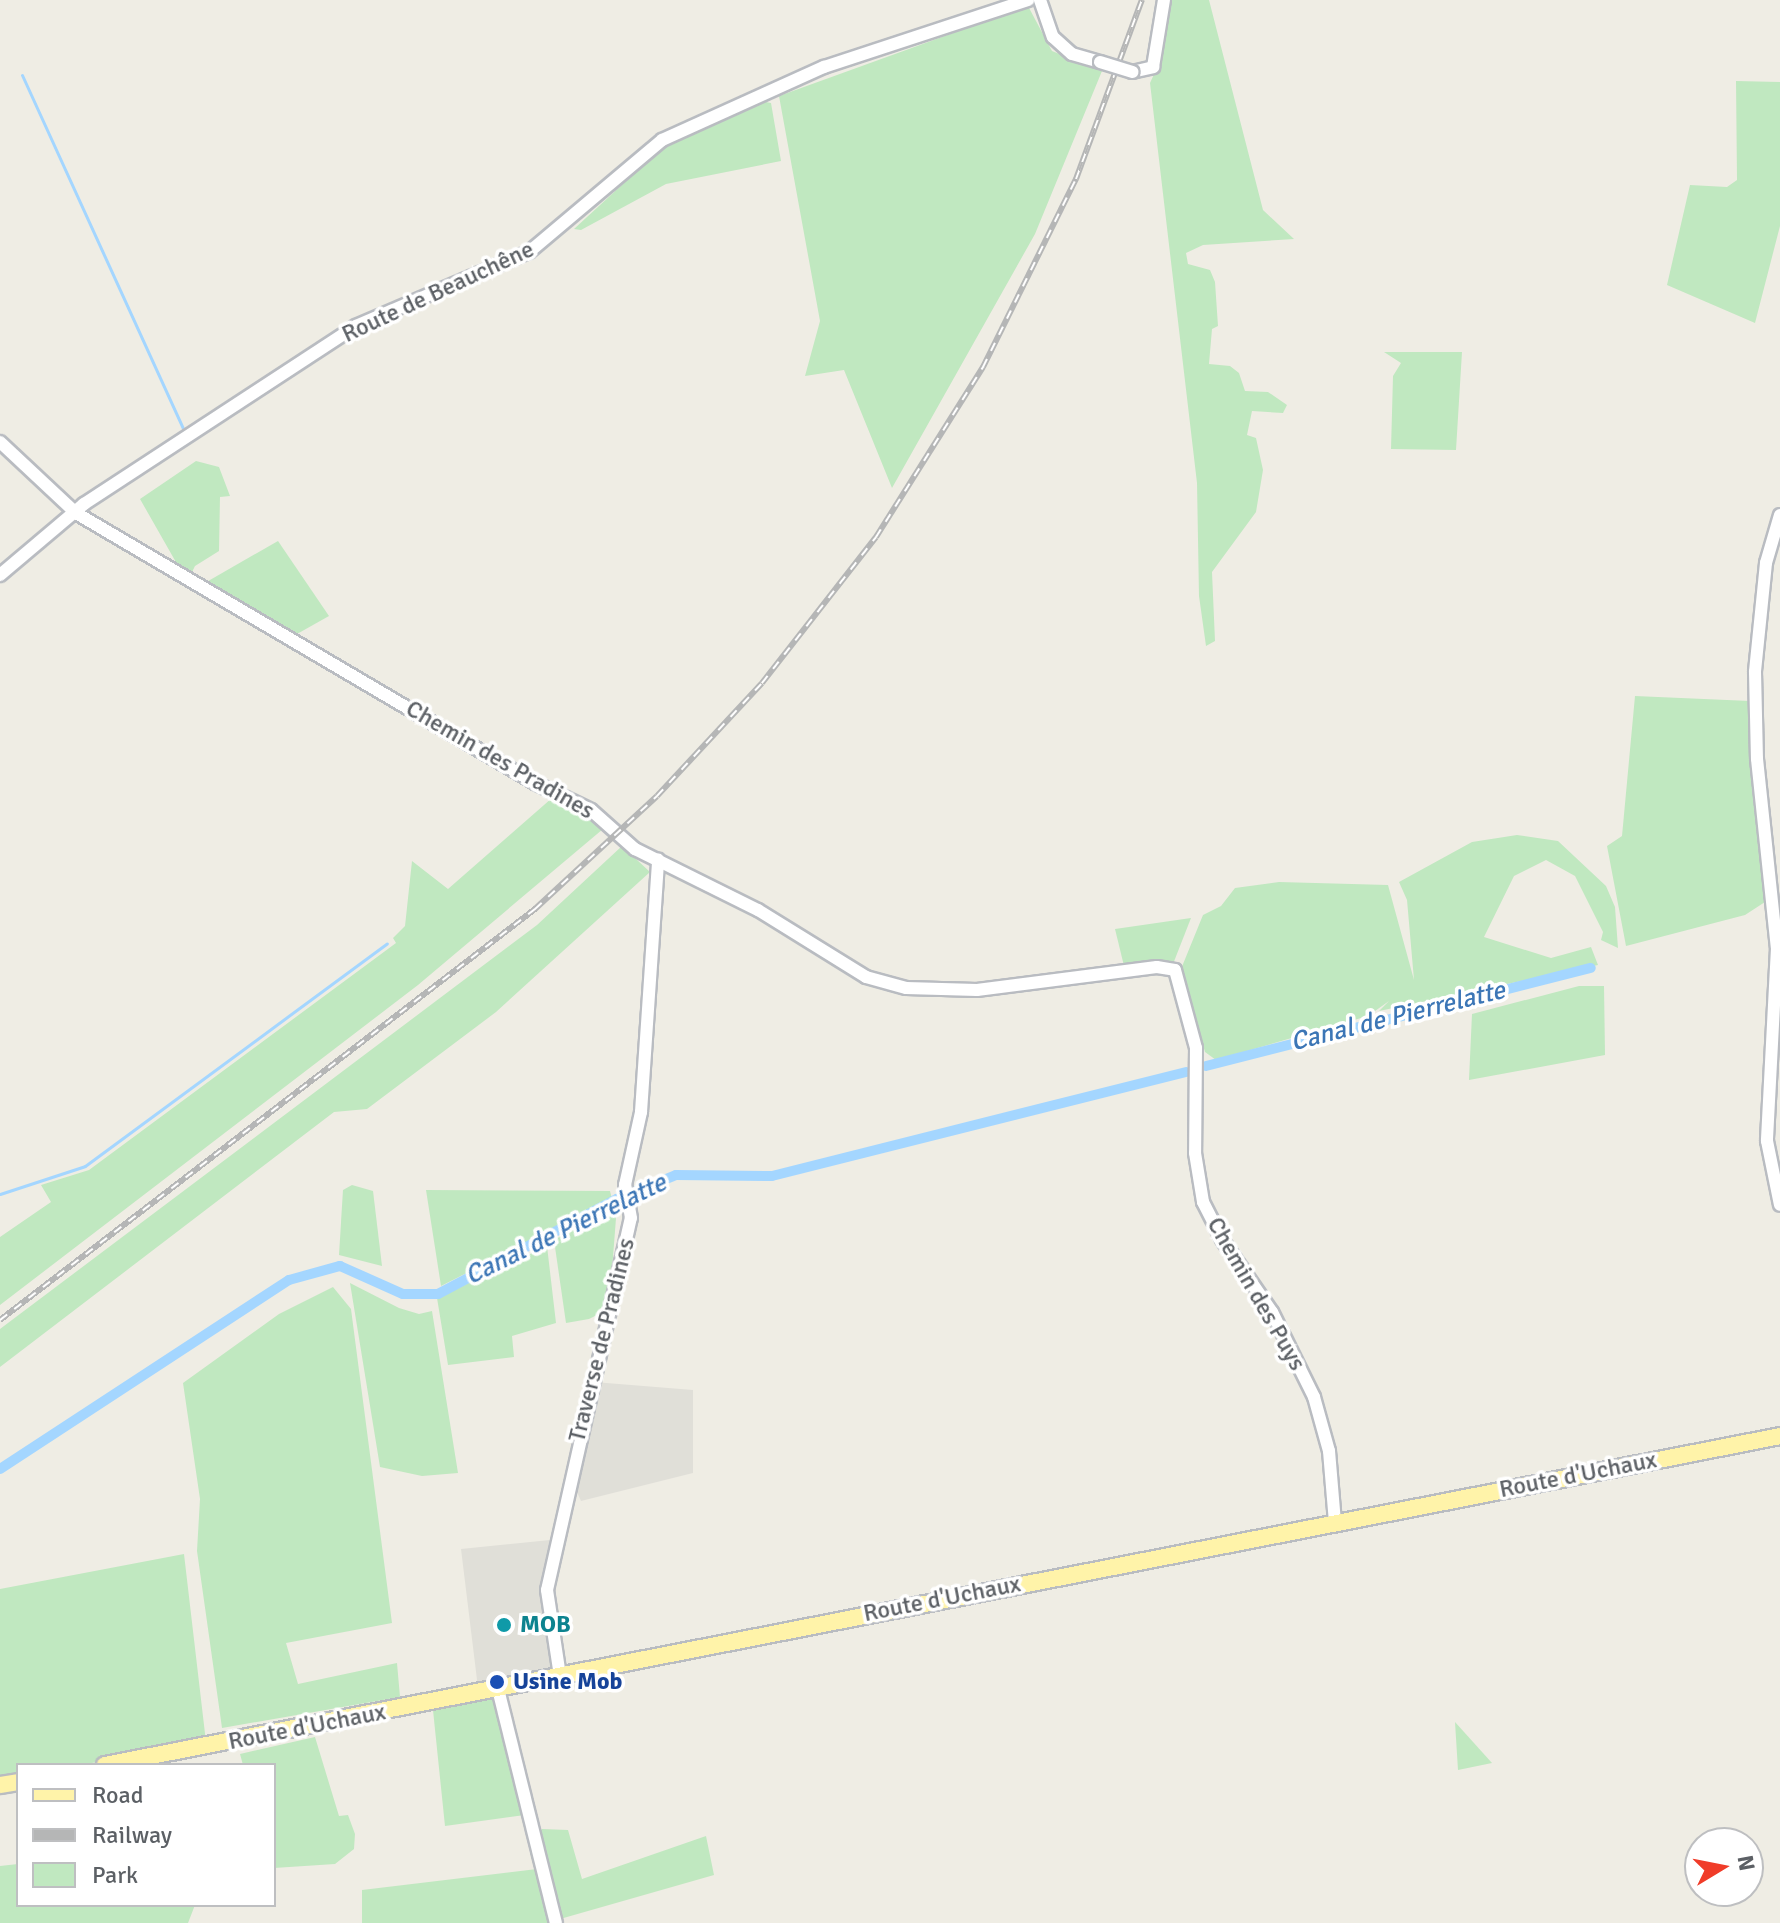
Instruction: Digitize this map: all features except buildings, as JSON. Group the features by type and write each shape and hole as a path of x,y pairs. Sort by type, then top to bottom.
{"main road":[{"name":"Route d'Uchaux","path":"115,1763 1780,1436"}],"street":[{"name":"Route de Beauchêne","path":"0,575 76,513 356,326 529,252 662,140 824,67 1028,0"},
{"path":"1040,0 1053,37 1072,54 1132,72 1153,67 1164,0"},
{"name":"Chemin des Pradines","path":"0,442 76,513 535,783 591,810 627,843 758,910 866,977 906,988 1014,988 1157,967 1175,970"},
{"path":"1780,515 1766,563 1755,672 1757,759 1777,948 1767,1141 1780,1205"},
{"name":"Traverse de Pradines","path":"560,1676 547,1590 593,1376 615,1307 631,1218 628,1194 641,1112 658,860"},
{"name":"Chemin des Puys","path":"1175,970 1196,1048 1195,1153 1203,1202 1223,1241 1272,1312 1314,1397 1329,1451 1335,1523"},
{"path":"498,1689 556,1923"}],"shaded area":[{"path":"594,1382 693,1390 693,1473 581,1501 572,1481"},
{"path":"550,1540 542,1597 554,1673 478,1688 461,1549"}],"green space":[{"path":"1170,0 1209,0 1263,210 1294,239 1203,245 1186,253 1188,264 1210,270 1215,282 1218,326 1212,329 1209,364 1230,366 1239,373 1245,391 1268,392 1287,405 1283,413 1252,411 1247,435 1256,438 1263,470 1256,512 1212,572 1215,641 1206,646 1199,596 1197,483 1150,83 1161,59"},
{"path":"1028,6 1052,51 1102,71 1035,234 892,488 844,370 805,376 820,321 779,96"},
{"path":"1736,81 1780,82 1780,226 1755,323 1667,285 1690,185 1727,187 1737,180"},
{"path":"760,101 771,103 781,161 666,184 581,230 574,229 663,147"},
{"path":"1384,352 1462,352 1456,450 1391,449 1393,376 1401,363"},
{"path":"196,461 219,467 230,496 220,497 219,551 195,566 190,576 177,564 140,499"},
{"path":"278,541 329,616 297,634 203,584"},
{"path":"1635,696 1750,701 1765,902 1745,915 1626,946 1607,846 1622,836"},
{"path":"552,798 592,816 603,829 418,985 0,1305 0,1237 51,1202 41,1185 89,1170 396,943 393,938 405,926 412,861 448,889"},
{"path":"1517,835 1558,841 1606,886 1615,907 1618,948 1601,940 1603,932 1575,876 1546,860 1514,876 1484,937 1551,958 1591,947 1598,965 1379,1011 1389,1001 1368,1016 1216,1060 1205,1052 1181,969 1203,915 1221,906 1235,888 1279,882 1388,885 1414,980 1407,900 1399,882 1472,842"},
{"path":"622,846 650,872 496,1012 367,1109 334,1112 0,1367 0,1329 537,925"},
{"path":"1191,918 1173,964 1125,970 1115,929"},
{"path":"1579,986 1604,986 1605,1055 1469,1080 1472,1014"},
{"path":"352,1185 373,1191 382,1266 339,1255 343,1190"},
{"path":"426,1190 610,1191 612,1199 441,1286"},
{"path":"617,1205 609,1309 589,1319 566,1323 554,1240"},
{"path":"547,1246 556,1323 512,1336 514,1357 448,1365 437,1298"},
{"path":"350,1283 399,1308 419,1314 432,1311 458,1473 422,1476 380,1467"},
{"path":"333,1287 351,1309 392,1623 286,1643 298,1684 397,1663 400,1697 222,1728 197,1551 200,1499 183,1383 279,1314"},
{"path":"184,1554 206,1742 92,1763 16,1763 16,1777 0,1780 0,1589"},
{"path":"495,1695 525,1815 445,1826 433,1710"},
{"path":"1455,1722 1492,1763 1458,1770"},
{"path":"315,1737 339,1816 348,1815 355,1834 354,1849 335,1864 276,1868 276,1763 242,1763 240,1754"},
{"path":"542,1829 568,1830 582,1879 706,1836 714,1875 560,1919 537,1834"},
{"path":"16,1864 16,1907 194,1907 188,1923 0,1923 0,1866"},
{"path":"537,1869 550,1923 362,1923 362,1890"}],"waterway":[{"path":"22,75 183,428"},
{"path":"0,1194 85,1166 387,943"},
{"name":"Canal de Pierrelatte","path":"1206,1066 1591,968"},
{"name":"Canal de Pierrelatte","path":"0,1469 289,1280 340,1266 403,1294 438,1294 617,1199 676,1175 772,1176 1186,1072"}],"railway":[{"path":"0,1320 535,909 657,796 762,683 876,537 983,367 1076,179 1142,0"}],"place":[{"name":"MOB","path":"504,1625"},
{"name":"Usine Mob","path":"497,1682"}]}
